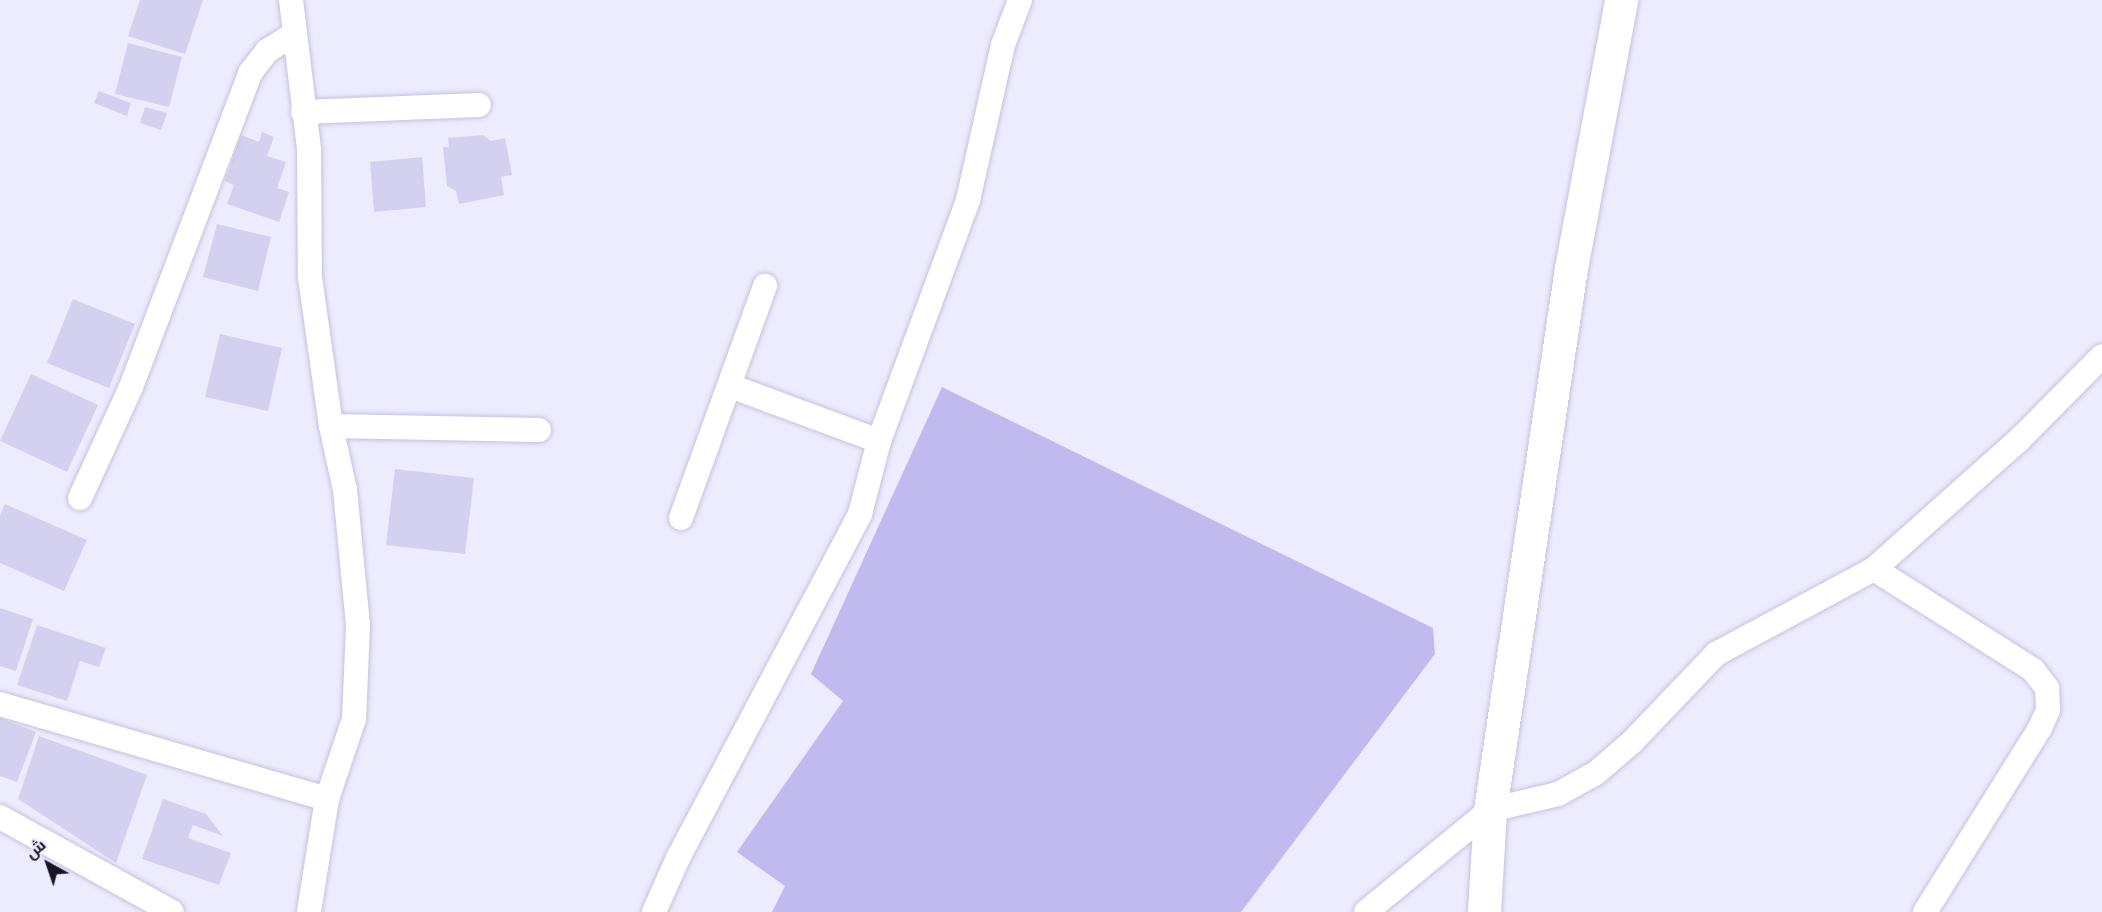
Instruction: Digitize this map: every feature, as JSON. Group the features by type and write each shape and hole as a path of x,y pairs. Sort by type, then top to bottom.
{"street":[{"path":"291,0 293,35 309,149 310,277 331,426 345,490 358,625 354,719 327,799 309,912"},
{"path":"654,912 683,848 860,514 879,441 968,200 1003,45 1020,0"},
{"path":"1484,912 1490,810 1571,268 1620,0"},
{"path":"80,498 131,387 249,74 267,51 293,35"},
{"path":"303,112 479,105"},
{"path":"681,518 765,286"},
{"path":"1366,912 1490,810 1558,794 1596,773 1632,742 1716,654 1874,569 2019,440 2102,356"},
{"path":"730,387 879,441"},
{"path":"331,426 539,430"},
{"path":"1874,569 2033,670 2047,688 2048,710 2040,728 1925,912"},
{"path":"0,704 327,799"},
{"path":"0,817 172,912"}],"shaded area":[{"path":"942,387 1433,628 1435,654 1241,912 772,912 785,886 737,852 843,701 811,674"}],"building":[{"path":"140,0 203,0 185,54 128,36"},
{"path":"128,43 182,57 169,107 115,94"},
{"path":"99,91 131,103 127,116 94,103"},
{"path":"145,107 167,113 161,130 140,123"},
{"path":"262,132 274,137 267,156 286,162 277,188 289,192 279,222 227,204 234,185 225,181 241,135 259,142"},
{"path":"483,135 491,141 505,138 512,175 501,177 504,195 459,204 456,191 447,186 443,147 449,147 448,138"},
{"path":"422,157 426,207 374,212 370,162"},
{"path":"217,224 271,237 258,291 203,277"},
{"path":"73,299 135,324 109,388 47,363"},
{"path":"220,334 282,348 268,411 205,397"},
{"path":"31,374 98,405 67,472 0,441"},
{"path":"395,469 474,478 465,554 386,545"},
{"path":"5,504 87,540 64,591 0,563 0,515"},
{"path":"0,608 33,619 16,671 0,666"},
{"path":"37,625 106,648 99,667 80,661 67,701 17,685"},
{"path":"0,718 36,732 17,782 0,776"},
{"path":"39,736 147,775 116,863 18,799"},
{"path":"163,799 206,814 223,836 193,825 188,838 231,853 219,885 142,859"}]}
